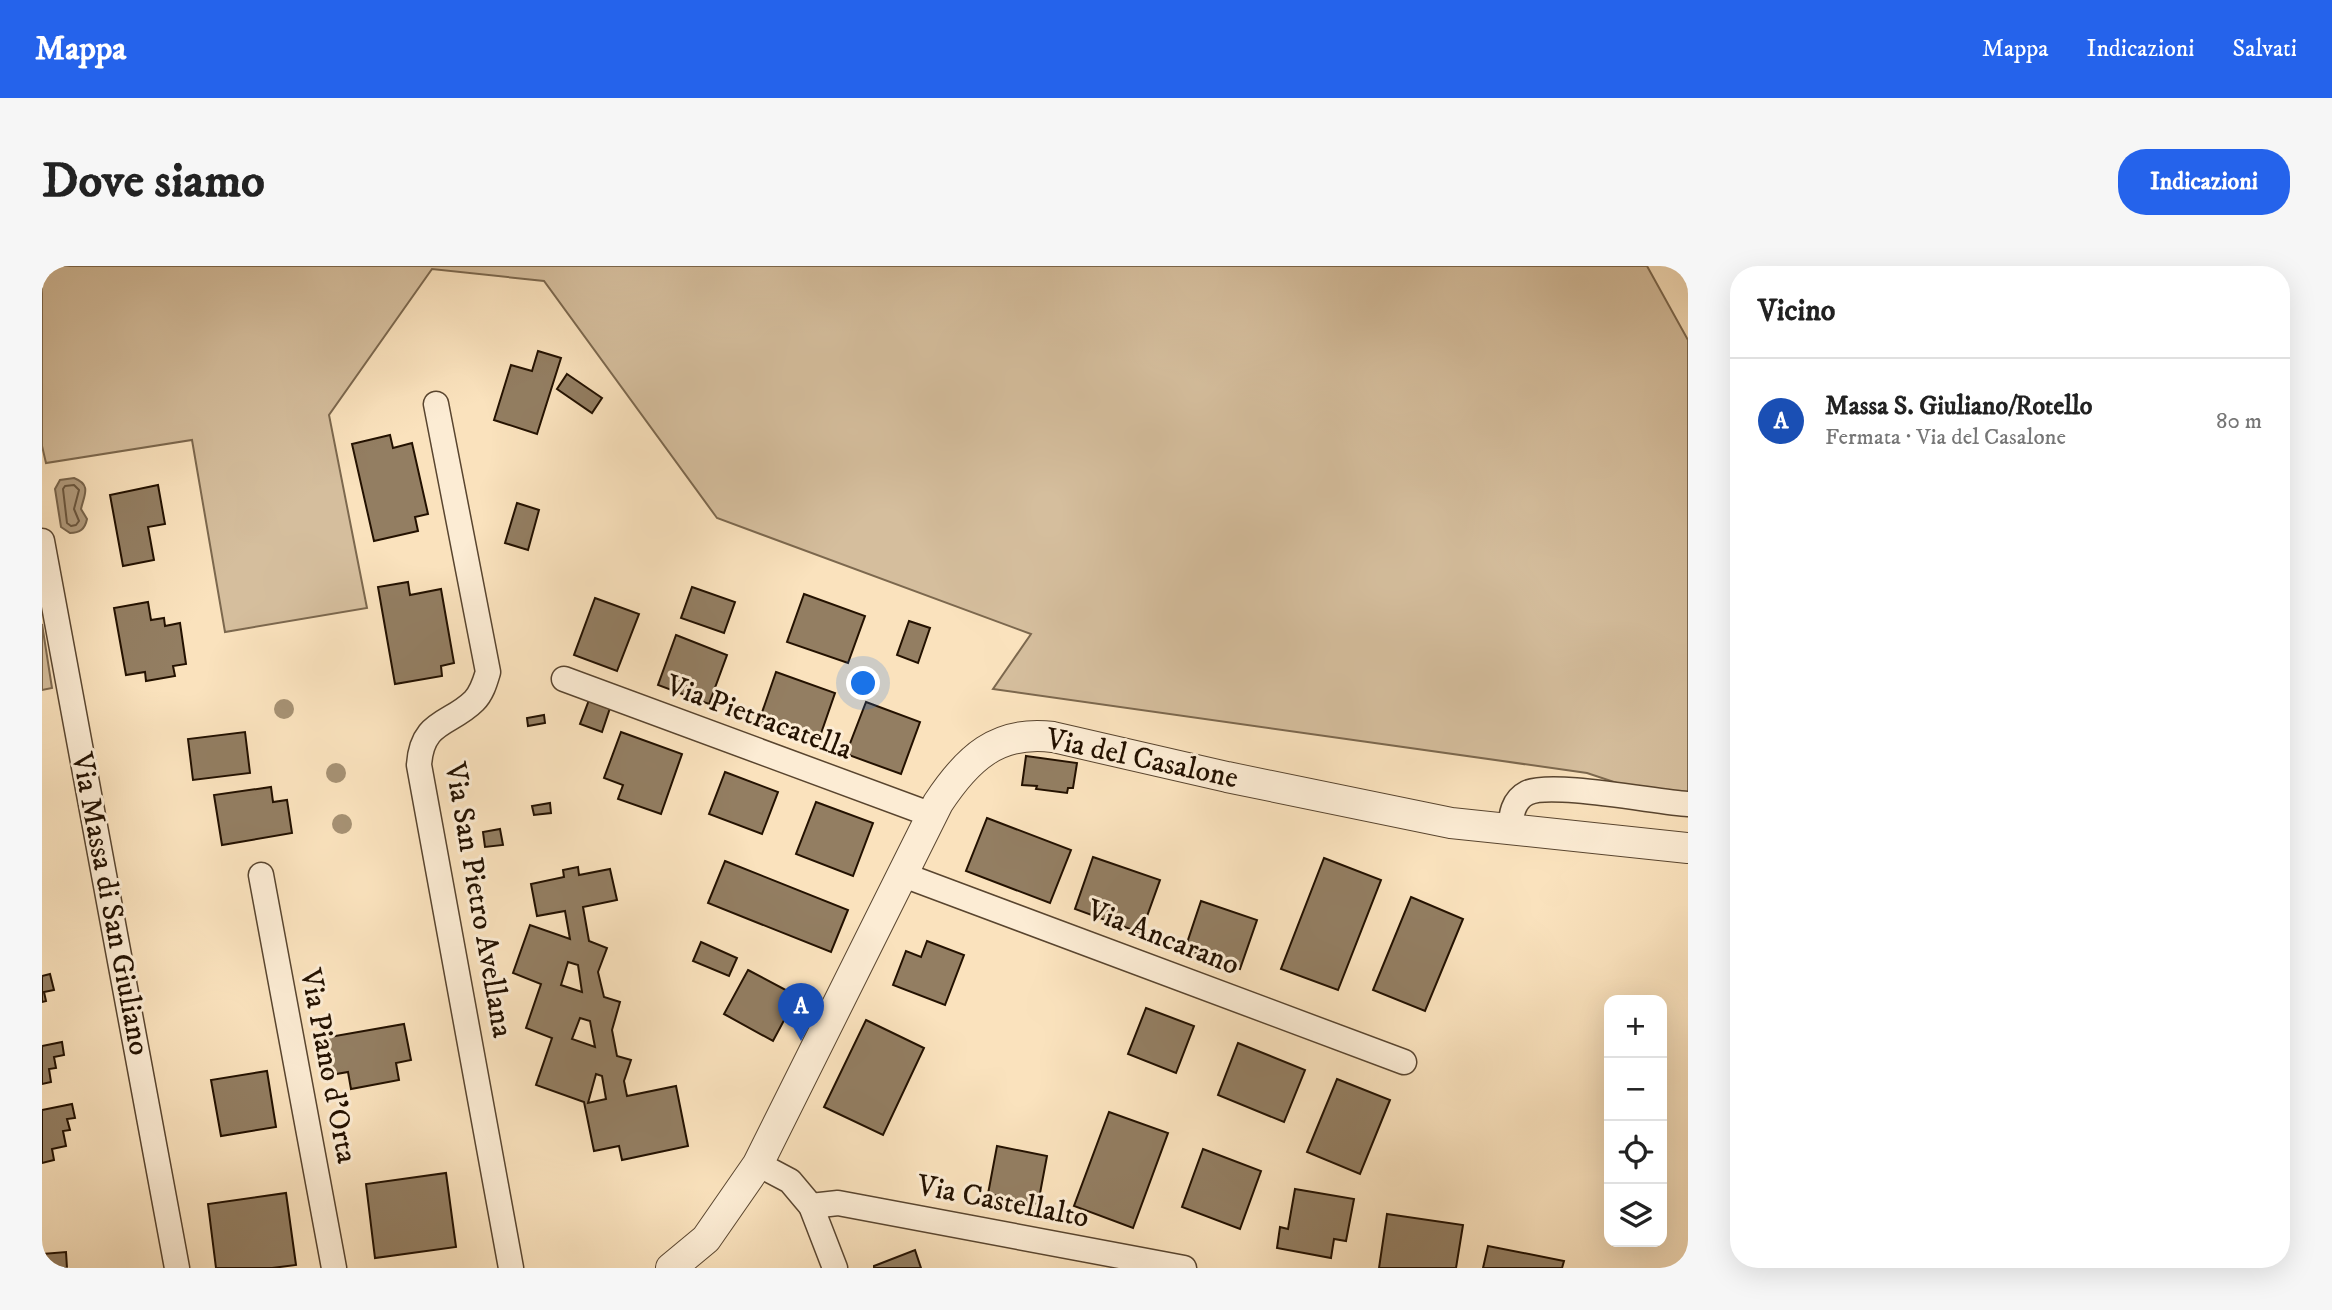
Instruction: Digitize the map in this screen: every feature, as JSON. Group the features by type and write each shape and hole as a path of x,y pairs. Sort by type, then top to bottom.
{"street":[{"name":"Via San Pietro Avellana","path":"436,404 488,672 481,691 472,704 431,732 422,749 419,765 511,1268"},
{"name":"Via Massa di San Giuliano","path":"42,541 177,1268"},
{"name":"Via Pietracatella","path":"564,679 932,815"},
{"name":"Via del Casalone","path":"758,1164 932,815 958,774 980,754 1007,739 1042,736 1451,823 1688,848"},
{"path":"1510,830 1516,803 1534,790 1560,789 1688,804"},
{"name":"Via Ancarano","path":"901,874 1404,1062"},
{"name":"Via Piano d'Orta","path":"261,875 334,1268"},
{"path":"671,1268 705,1240 758,1164 790,1181 811,1206 835,1268"},
{"name":"Via Castellalto","path":"811,1206 838,1203 1184,1268"}],"shaded area":[{"path":"42,266 1647,266 1688,340 1688,799 1680,804 1587,773 993,689 1031,634 717,518 544,281 432,269 329,415 367,608 225,632 192,440 46,463 42,446"},
{"path":"42,624 52,688 42,690"}],"water":[{"path":"74,478 85,487 81,509 87,519 82,530 70,533 61,527 55,489 60,480"}],"building":[{"path":"538,351 561,358 537,434 494,420 511,365 532,371"},
{"path":"567,374 602,398 592,413 557,389"},
{"path":"390,435 393,448 412,443 428,514 415,517 418,531 374,541 352,444"},
{"path":"158,485 165,524 148,527 154,560 123,566 110,495"},
{"path":"517,503 539,510 528,550 505,543"},
{"path":"408,582 410,595 441,589 454,663 441,666 442,676 395,684 378,587"},
{"path":"692,587 735,602 724,633 681,618"},
{"path":"804,594 865,616 848,663 787,642"},
{"path":"595,598 639,614 617,671 574,655"},
{"path":"148,602 151,620 164,618 165,626 180,623 186,664 173,666 175,676 146,681 145,672 126,675 114,608"},
{"path":"909,621 930,628 918,663 897,655"},
{"path":"676,635 727,655 709,704 658,685"},
{"path":"776,672 835,693 817,745 758,724"},
{"path":"589,700 610,708 602,732 580,724"},
{"path":"866,702 920,722 901,774 846,754"},
{"path":"544,715 545,723 528,726 527,718"},
{"path":"245,732 250,773 193,780 188,739"},
{"path":"621,732 682,754 661,814 618,799 623,785 604,778"},
{"path":"1026,756 1077,763 1073,788 1068,788 1067,793 1022,785"},
{"path":"725,772 778,792 762,834 709,814"},
{"path":"271,787 273,802 287,800 292,833 222,845 214,795"},
{"path":"816,802 873,823 853,876 796,854"},
{"path":"550,803 551,813 534,815 532,806"},
{"path":"987,818 1071,850 1050,903 966,871"},
{"path":"500,829 503,845 485,847 483,832"},
{"path":"1093,857 1160,880 1141,933 1075,909"},
{"path":"1324,858 1381,880 1338,990 1281,969"},
{"path":"725,861 848,910 831,952 708,903"},
{"path":"578,867 579,875 610,869 617,900 583,907 589,941 607,948 598,972 604,997 620,1002 612,1030 617,1056 631,1060 624,1081 627,1096 676,1086 688,1146 622,1160 619,1146 594,1151 584,1102 536,1085 552,1038 526,1028 541,984 513,973 530,925 570,939 565,911 537,916 531,884 564,877 563,870","holes":["568,962 578,965 582,992 561,985","580,1018 590,1021 595,1047 572,1039","596,1074 602,1076 606,1099 588,1103"]},
{"path":"1411,897 1463,919 1425,1011 1373,990"},
{"path":"1201,901 1257,920 1240,969 1185,949"},
{"path":"927,941 964,955 945,1005 893,985 906,951 921,957"},
{"path":"701,942 737,958 729,976 693,961"},
{"path":"748,970 797,996 773,1041 724,1014"},
{"path":"50,974 54,990 44,992 46,1001 42,1002 42,976"},
{"path":"1146,1008 1194,1026 1176,1073 1128,1054"},
{"path":"866,1020 924,1048 883,1135 824,1107"},
{"path":"404,1024 411,1060 396,1063 399,1080 351,1089 348,1072 325,1076 318,1039"},
{"path":"62,1042 64,1055 54,1057 56,1068 49,1069 51,1082 42,1084 42,1046"},
{"path":"1238,1043 1305,1070 1284,1122 1218,1095"},
{"path":"267,1071 276,1127 221,1136 211,1080"},
{"path":"1337,1079 1390,1100 1360,1174 1307,1152"},
{"path":"72,1104 75,1118 67,1119 70,1130 63,1131 66,1146 52,1149 54,1160 42,1163 42,1110"},
{"path":"1109,1112 1168,1133 1133,1228 1074,1206"},
{"path":"997,1146 1047,1156 1038,1204 988,1194"},
{"path":"1203,1149 1261,1171 1240,1229 1182,1207"},
{"path":"446,1173 456,1247 375,1258 366,1184"},
{"path":"1295,1189 1354,1199 1346,1241 1334,1239 1331,1258 1277,1248 1280,1227 1288,1229"},
{"path":"286,1193 296,1265 216,1268 208,1204"},
{"path":"1387,1214 1463,1225 1456,1268 1379,1268"},
{"path":"1488,1246 1564,1261 1562,1268 1483,1268"},
{"path":"915,1250 921,1268 874,1268 874,1266"},
{"path":"66,1252 67,1268 42,1268 42,1254"}],"place":[{"name":"Massa S. Giuliano/Rotello","path":"801,1041"}]}
